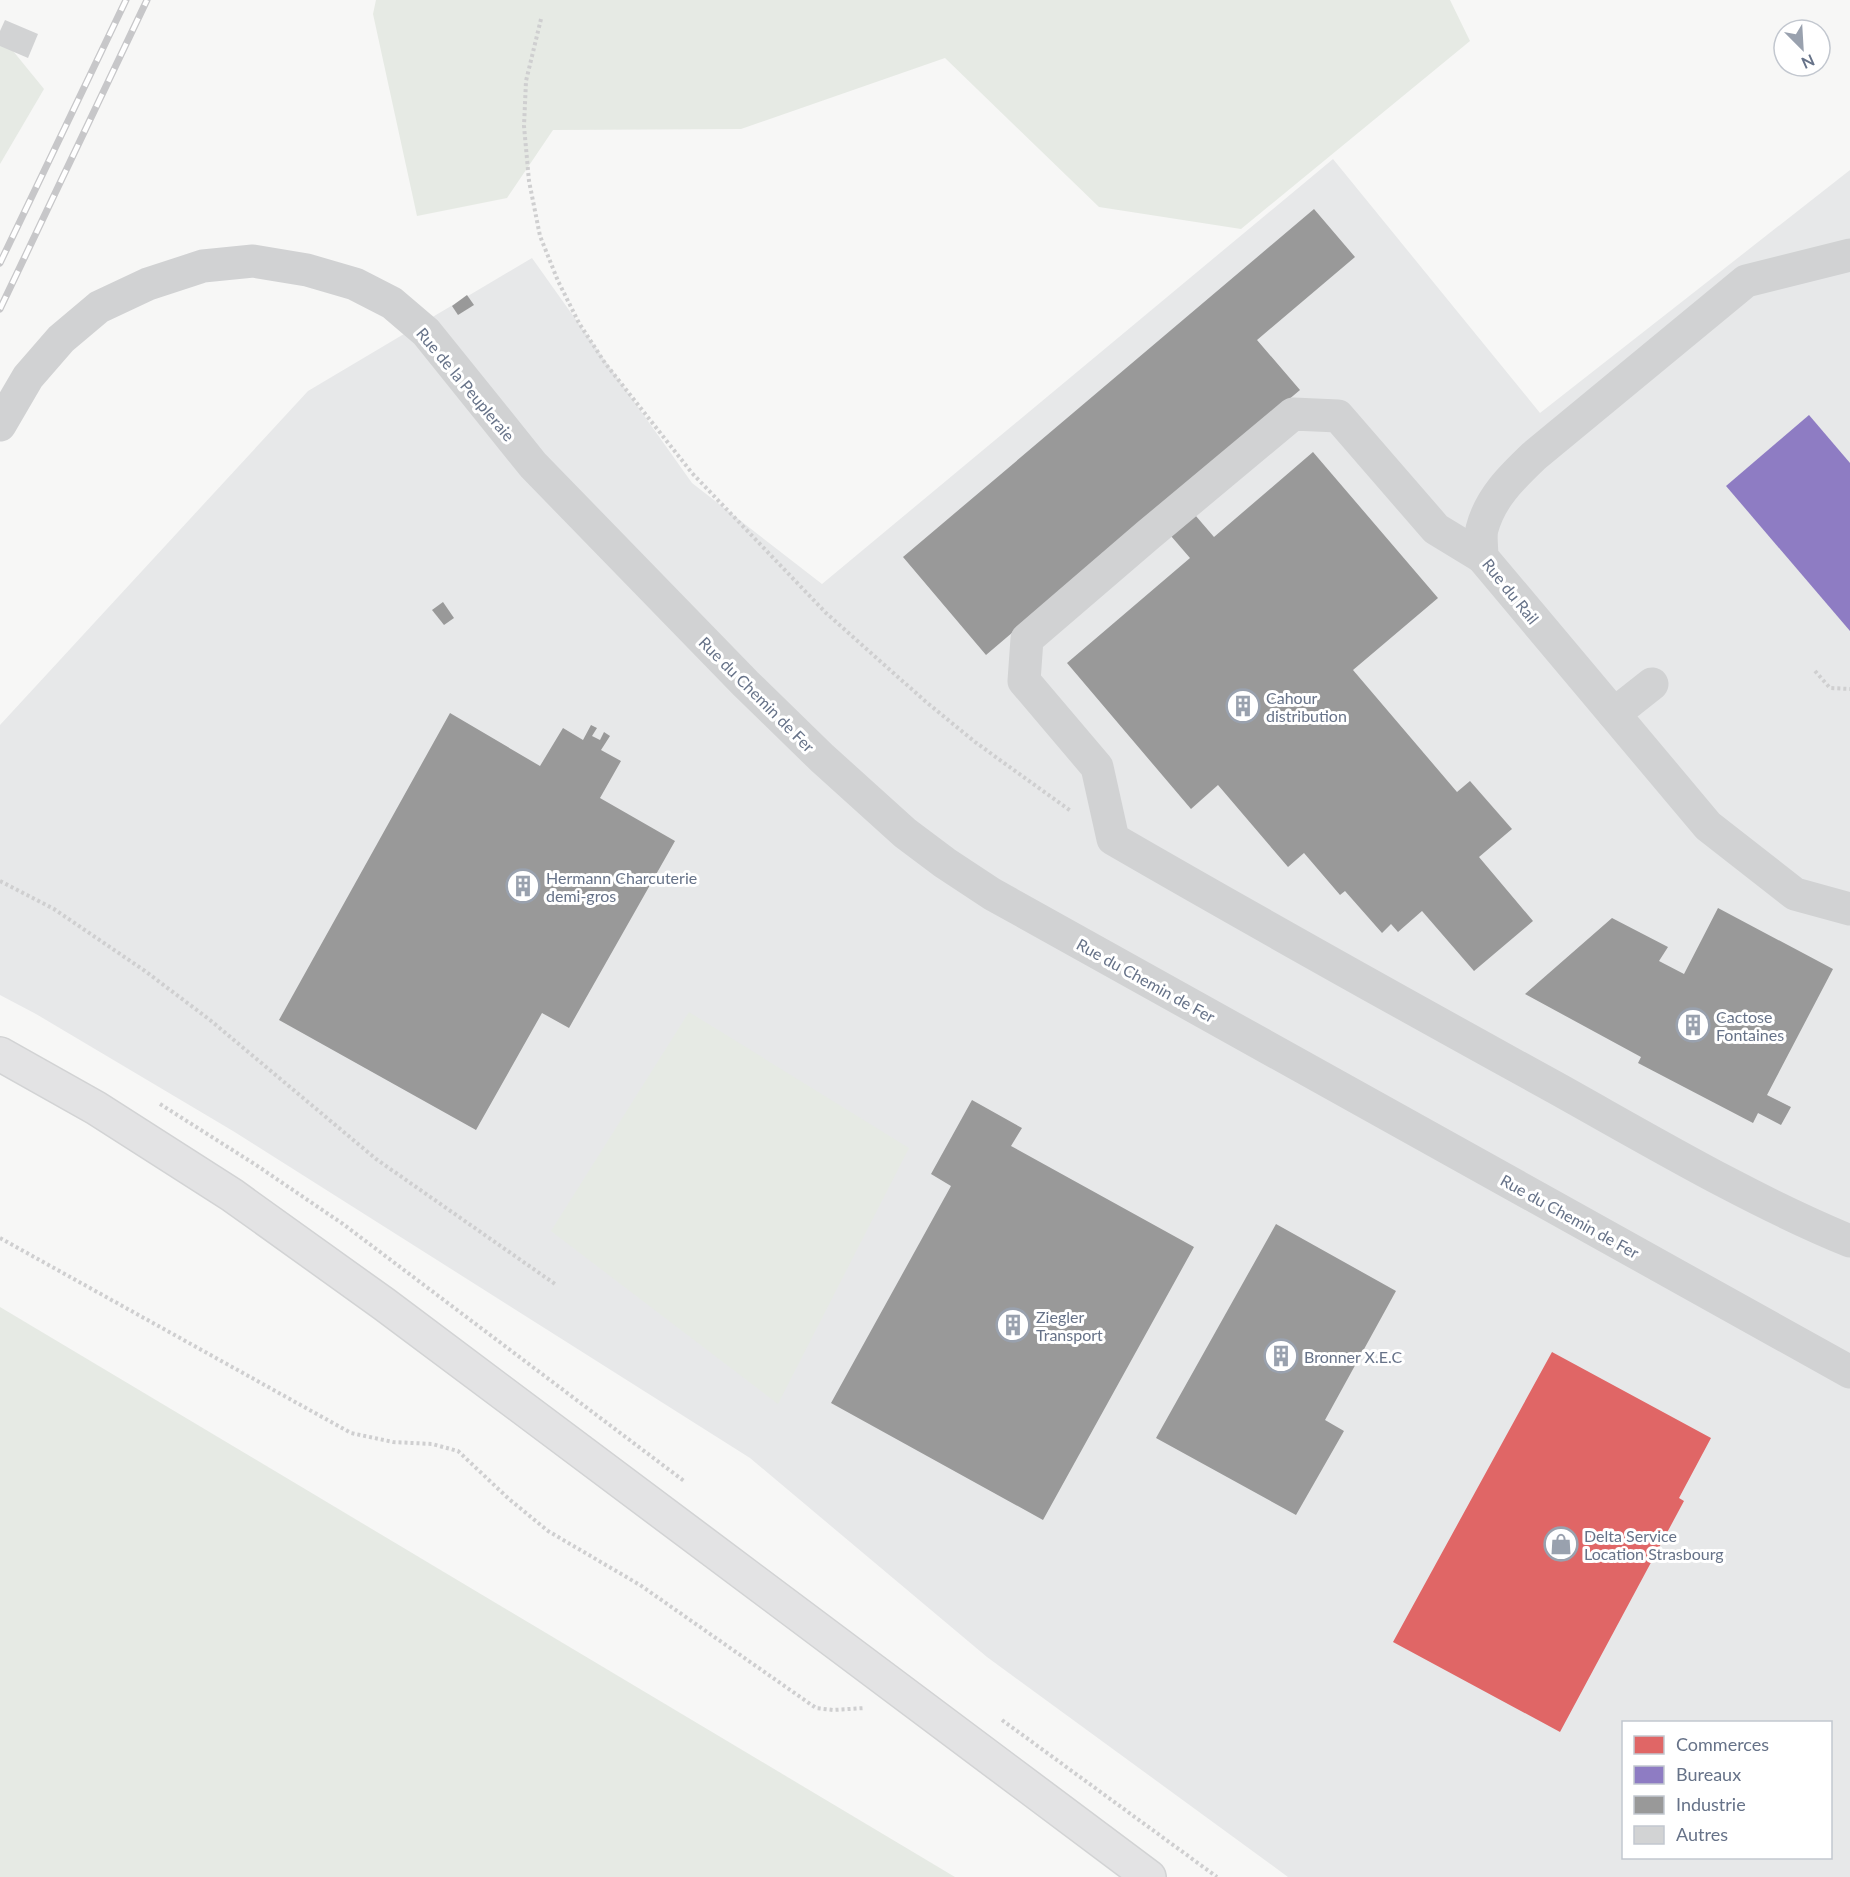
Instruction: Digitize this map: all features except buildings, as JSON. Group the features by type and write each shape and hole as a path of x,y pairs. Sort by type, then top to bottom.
{"main road":[{"path":"0,1054 96,1108 242,1202 393,1310 906,1697 1149,1877"}],"street":[{"name":"Rue du Rail","path":"1850,255 1746,281 1534,456 1509,480 1490,506 1482,531 1482,557 1708,826 1795,894 1850,909"},
{"name":"Rue de la Peupleraie","path":"0,425 28,376 62,339 99,307 148,284 203,266 253,261 307,270 356,284 392,303 426,332 533,465"},
{"path":"1482,557 1436,529 1338,416 1293,414 1028,639 1024,681 1097,767 1113,839 1315,955 1610,1118 1800,1220 1850,1241"},
{"name":"Rue du Chemin de Fer","path":"533,465 822,759 905,832 945,863 992,894 1850,1372"},
{"path":"1614,714 1652,684"}],"path":[{"path":"541,19 526,81 524,126 529,181 540,236 558,281 579,323 605,363 692,473 826,613 975,742 1031,784 1113,839"},
{"path":"1815,671 1830,688 1850,689"},
{"path":"0,881 54,909 145,971 210,1020 376,1159 555,1284"},
{"path":"0,1238 351,1433 393,1442 432,1444 458,1451 509,1499 548,1531 640,1585 816,1708 859,1709 906,1697"}],"shaded area":[{"path":"376,0 1450,0 1470,41 1241,229 1099,207 945,58 741,129 553,130 507,198 417,216 373,14"},
{"path":"0,35 44,89 0,164"},
{"path":"1333,159 1540,413 1850,170 1850,1877 1288,1877 987,1657 750,1458 233,1131 0,995 0,725 308,391 532,258 692,483 822,584"},
{"path":"689,1012 909,1148 778,1404 551,1231"},
{"path":"0,1307 955,1877 0,1877"}],"railway":[{"path":"0,263 126,0"},
{"path":"0,309 147,0"}],"place":[{"name":"Cahour distribution","path":"1243,706"},
{"name":"Hermann Charcuterie demi-gros","path":"523,886"},
{"name":"Cactose Fontaines","path":"1693,1025"},
{"name":"Ziegler Transport","path":"1013,1325"},
{"name":"Bronner X.E.C","path":"1281,1356"},
{"name":"Delta Service Location Strasbourg","path":"1561,1544"}]}
